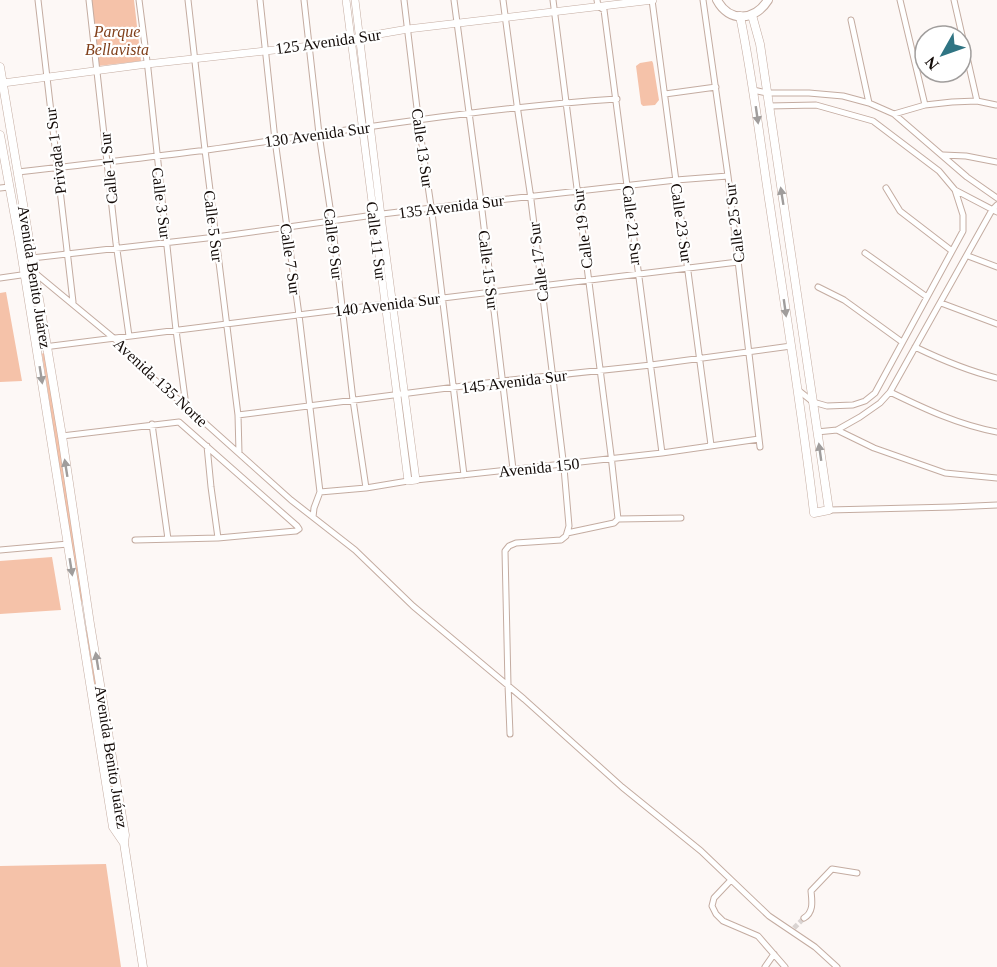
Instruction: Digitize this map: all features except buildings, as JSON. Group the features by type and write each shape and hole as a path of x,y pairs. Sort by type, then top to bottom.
{"main road":[{"path":"717,0 727,12 740,16 752,15 764,7 768,0"},
{"path":"740,16 749,62 798,390 814,513 829,510 760,44 752,15"},
{"name":"Avenida Benito Juárez","path":"0,67 62,436 125,835 124,843"},
{"path":"0,137 7,142 12,138"},
{"name":"Avenida Benito Juárez","path":"0,137 25,275 113,827 124,843"},
{"path":"774,235 787,228"},
{"path":"124,843 144,967"}],"street":[{"name":"Privada 1 Sur","path":"38,0 73,303"},
{"name":"Calle 1 Sur","path":"89,0 129,336"},
{"name":"Calle 3 Sur","path":"139,0 186,406"},
{"name":"Calle 5 Sur","path":"188,0 238,416 238,453"},
{"name":"Calle 7 Sur","path":"260,0 275,140 320,492 313,517"},
{"name":"Calle 9 Sur","path":"304,0 319,134 366,488"},
{"name":"Calle 11 Sur","path":"346,0 356,38"},
{"name":"Calle 11 Sur","path":"355,0 356,38 366,127 401,394 416,480"},
{"name":"Calle 13 Sur","path":"404,0 464,475"},
{"name":"Calle 15 Sur","path":"454,0 513,469"},
{"name":"Calle 17 Sur","path":"503,0 553,376 569,526 567,533"},
{"name":"Calle 19 Sur","path":"554,0 612,458"},
{"name":"125 Avenida Sur","path":"3,83 310,46 408,29 554,12 598,3 652,0"},
{"name":"Calle 23 Sur","path":"652,0 711,446"},
{"name":"Calle 25 Sur","path":"703,0 728,176 760,447"},
{"path":"900,0 925,105"},
{"path":"954,0 977,101"},
{"name":"Calle 21 Sur","path":"598,3 604,10 617,99 662,453"},
{"path":"851,20 869,103"},
{"path":"664,94 716,87"},
{"path":"753,90 767,93 843,96 869,103 894,114 967,177 997,196"},
{"name":"130 Avenida Sur","path":"18,172 107,163 468,114 617,99"},
{"path":"894,114 925,105 977,101 996,105"},
{"path":"769,106 816,105 873,121 939,171 955,190 995,211"},
{"path":"942,154 997,162"},
{"name":"135 Avenida Sur","path":"32,258 216,237 378,214 628,185 728,176"},
{"path":"0,188 9,187"},
{"path":"886,188 900,211 952,252"},
{"path":"798,390 813,402 827,406 853,405 865,401 875,393 963,231 963,215 955,190"},
{"path":"817,432 837,430 880,403 890,392 997,205"},
{"path":"865,253 927,297"},
{"path":"968,256 997,267"},
{"name":"140 Avenida Sur","path":"36,348 738,262"},
{"path":"0,278 35,273"},
{"name":"Avenida 135 Norte","path":"35,273 123,345 150,376 291,500 355,550 413,606 622,787 701,851 769,916 792,929 837,967"},
{"path":"818,287 844,300 902,342"},
{"path":"940,303 997,324"},
{"name":"145 Avenida Sur","path":"238,416 791,346"},
{"path":"915,347 942,360 997,378"},
{"path":"890,392 929,412 975,428 997,432"},
{"name":"Calle 11 Sur","path":"401,394 408,481"},
{"path":"62,436 179,422 299,529 218,538 135,540"},
{"path":"152,424 168,539"},
{"path":"837,430 874,448 945,473 997,478"},
{"name":"Avenida 150","path":"320,492 563,465 759,439"},
{"path":"207,447 218,538"},
{"path":"612,458 618,519"},
{"path":"829,510 997,505"},
{"path":"510,734 505,551 516,543 558,541 567,533 614,523 618,519 681,518"},
{"path":"0,550 68,544"},
{"path":"804,918 808,916 812,906 811,891 832,869 857,873"},
{"path":"731,880 714,898 712,906 716,914 723,921 758,936 785,967"},
{"path":"765,967 774,954"}],"green space":[{"name":"Parque Bellavista","path":"91,0 134,0 141,61 98,66"},
{"path":"652,61 659,100 655,105 643,106 636,66"},
{"path":"6,292 22,381 0,382 0,293"},
{"path":"42,354 45,354 84,599 81,602"},
{"path":"52,557 61,610 0,614 0,561"},
{"path":"86,630 89,631 118,822 116,824"},
{"path":"106,864 121,967 0,967 0,866"}],"tunnel":[{"path":"794,928 804,918"}]}
